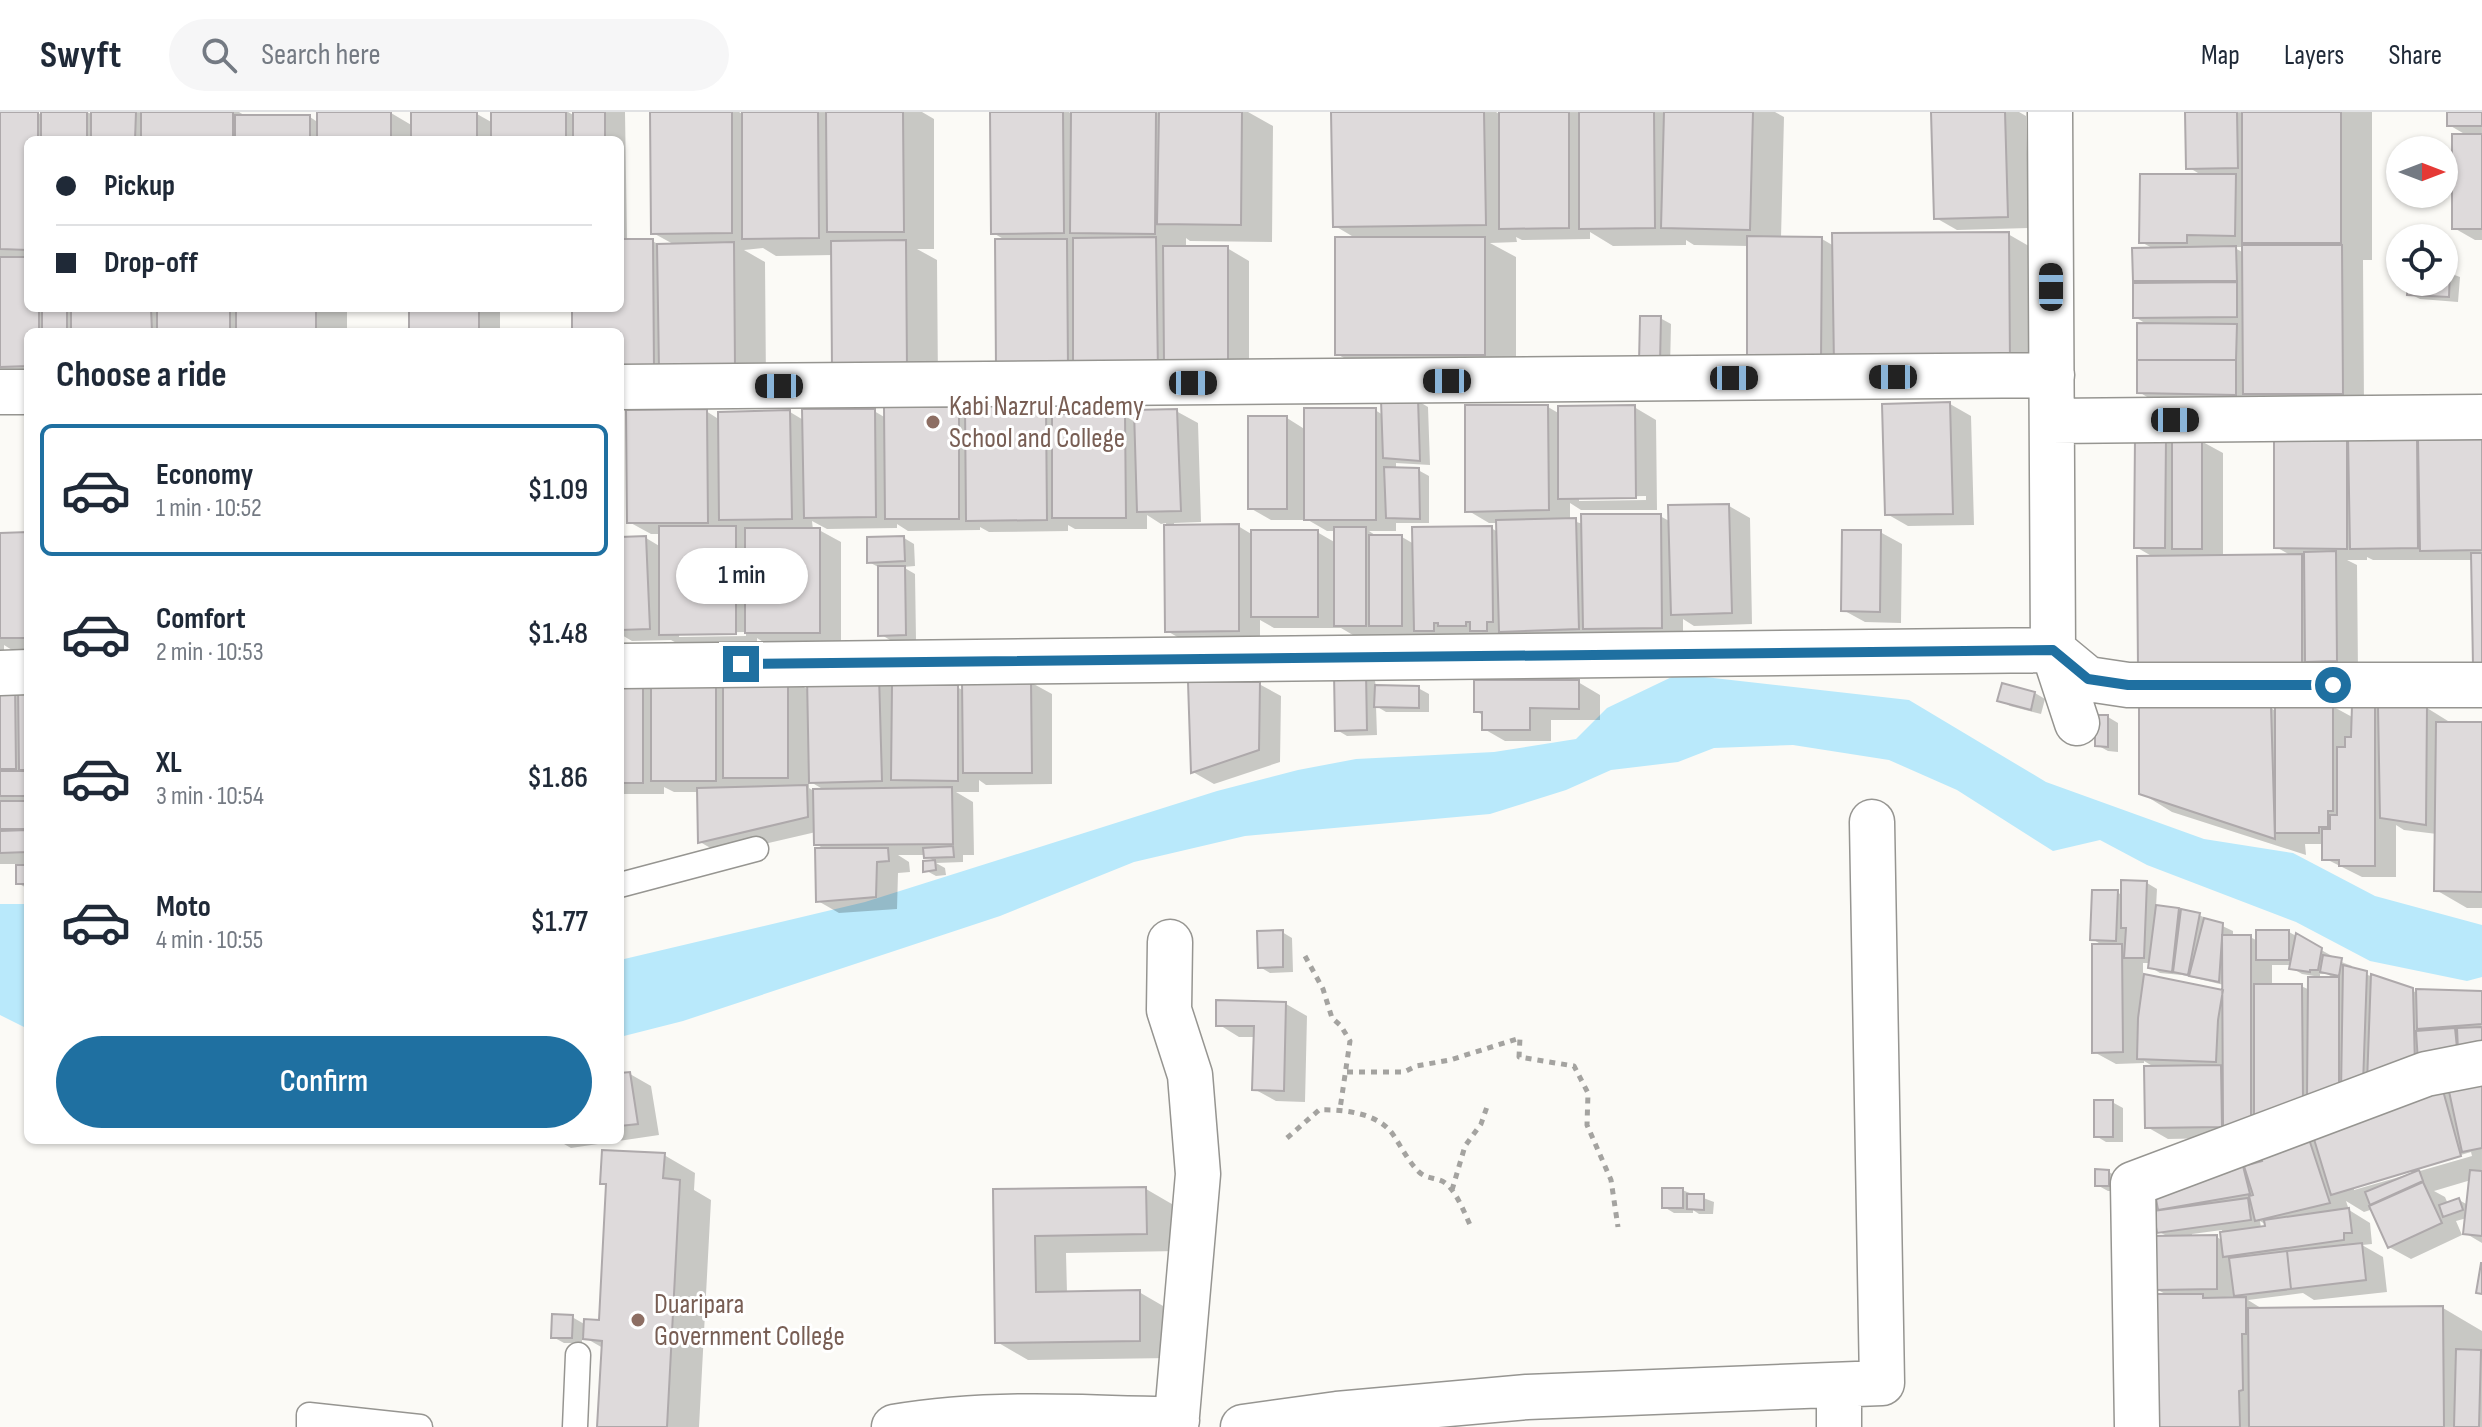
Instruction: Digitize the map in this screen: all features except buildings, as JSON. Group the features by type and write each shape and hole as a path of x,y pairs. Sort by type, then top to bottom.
{"street":[{"path":"2050,112 2053,650 2077,723"},
{"path":"624,387 2052,375"},
{"path":"0,392 24,392"},
{"path":"2052,421 2482,417"},
{"path":"624,666 2053,650 2088,679 2128,685 2482,685"},
{"path":"0,673 24,672"},
{"path":"1243,1427 1337,1414 1839,1406 1882,1383 1872,822"},
{"path":"894,1427 951,1420 1047,1416 1176,1423 1198,1174 1190,1075 1169,1010 1170,942"},
{"path":"2137,1427 2133,1184 2426,1074 2482,1063"}],"lane":[{"path":"624,884 756,849"},
{"path":"575,1427 578,1355"},
{"path":"309,1427 309,1415 420,1427"}],"path":[{"path":"1305,956 1323,989 1332,1018 1350,1041 1340,1109"},
{"path":"1347,1072 1404,1072 1520,1038 1519,1057 1574,1066 1588,1093 1587,1125 1611,1180 1618,1227"},
{"path":"1452,1191 1465,1146 1481,1124 1488,1104"},
{"path":"1287,1138 1319,1110 1340,1109 1372,1119 1392,1133 1417,1170 1428,1179 1443,1182 1452,1191 1472,1229"}],"water":[{"path":"1678,674 1909,700 2046,782 2204,839 2293,853 2375,896 2482,925 2482,977 2467,981 2370,961 2296,922 2147,865 2100,840 2053,851 1957,790 1889,760 1793,745 1714,748 1678,762 1611,770 1566,790 1490,814 1245,836 1134,862 1000,916 683,1021 624,1036 624,959 865,902 1217,791 1298,770 1356,759 1494,752 1576,739 1607,708"},
{"path":"0,904 24,904 24,1027 0,1015"}],"place":[{"name":"Kabi Nazrul Academy School and College","path":"933,422"},
{"name":"Duaripara Government College","path":"638,1320"}],"route":[{"path":"741,664 2053,650 2088,679 2128,685 2333,685"}]}
